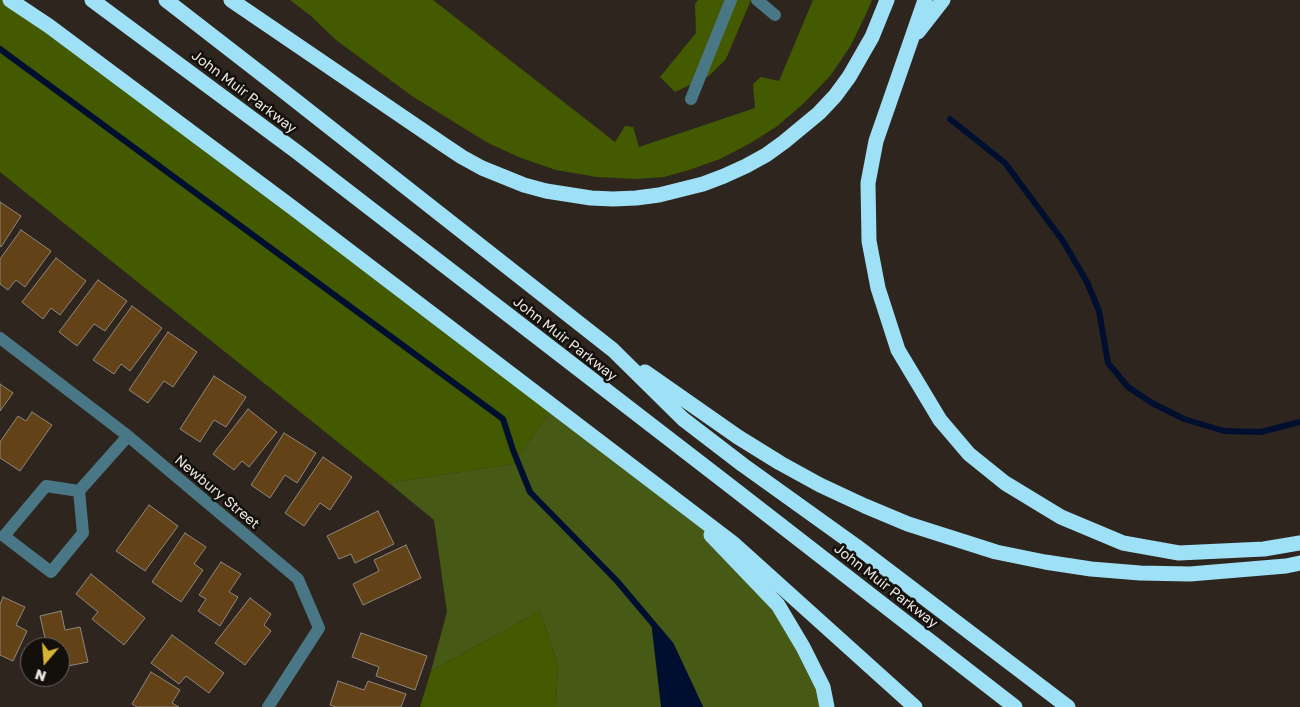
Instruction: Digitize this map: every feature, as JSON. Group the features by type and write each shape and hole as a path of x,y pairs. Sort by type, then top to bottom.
{"highway":[{"path":"10,0 49,26 293,208 734,544 915,707"},
{"name":"John Muir Parkway","path":"92,0 297,152 1015,707"},
{"name":"John Muir Parkway","path":"166,0 613,350 683,419 1068,707"},
{"path":"231,0 462,158 510,180 546,191 591,198 612,199 659,195 703,184 746,166 784,142 819,113 849,77 872,37 887,0"},
{"path":"925,0 876,141 868,183 870,241 878,288 898,350 940,420 969,454 1005,483 1062,518 1123,543 1179,553 1264,549 1300,542"},
{"path":"911,41 943,0"},
{"path":"613,350 738,437 780,463 820,485 865,506 908,524 954,539 996,552 1045,562 1140,573 1190,574 1300,564"},
{"path":"677,500 778,605 803,647 823,687 827,707"}],"street":[{"path":"691,99 731,0"},
{"path":"757,0 775,15"},
{"name":"Newbury Street","path":"0,338 128,436 298,579 319,628 268,707"},
{"path":"79,491 46,486 4,536 51,572 83,533 79,491 128,436"}],"green space":[{"path":"0,0 10,0 554,406 513,464 389,483 0,172"},
{"path":"290,0 433,0 615,142 625,126 633,127 639,147 755,108 753,84 761,77 779,81 813,0 872,0 851,45 831,75 803,104 776,127 720,159 664,177 636,179 597,177 556,170 521,158 488,143 412,96 336,40 311,16"},
{"path":"698,0 751,0 726,59 709,76 675,92 660,77 696,33 695,4"},
{"path":"554,406 677,500 778,605 827,707 556,707 558,665 540,611 431,671 447,612 434,520 389,483 513,464"},
{"path":"540,611 558,665 556,707 420,707 431,671"}],"water":[{"path":"651,621 671,645 700,707 661,707"}],"building":[{"path":"0,202 21,216 1,247 0,246"},
{"path":"21,230 51,251 25,287 16,280 8,290 0,284 0,259"},
{"path":"56,258 86,281 60,315 51,308 43,319 22,302"},
{"path":"98,280 127,301 105,331 94,324 77,346 59,332"},
{"path":"132,306 162,328 130,371 121,364 114,374 93,360"},
{"path":"168,332 197,352 173,387 164,381 148,403 129,390"},
{"path":"214,376 246,397 226,427 214,420 200,442 180,429"},
{"path":"0,384 13,393 0,411"},
{"path":"248,409 277,432 249,467 242,461 234,470 213,454"},
{"path":"32,412 52,425 20,471 0,458 0,442 18,416 26,421"},
{"path":"284,433 316,453 297,483 285,475 270,498 251,485"},
{"path":"323,457 352,477 330,510 320,503 304,526 285,513"},
{"path":"149,505 178,526 145,571 116,551"},
{"path":"378,511 394,544 355,563 351,554 339,559 327,536"},
{"path":"185,533 206,547 194,564 203,570 181,602 152,582"},
{"path":"406,545 421,578 363,605 353,584 379,571 374,560"},
{"path":"221,562 241,574 229,592 238,597 220,626 198,611 206,599 199,595"},
{"path":"91,574 145,618 124,645 92,619 98,612 76,594"},
{"path":"3,597 25,607 16,625 27,631 24,637 20,637 20,646 13,661 0,655 0,605"},
{"path":"250,598 271,614 264,625 271,631 245,665 215,643"},
{"path":"61,611 65,630 80,627 88,662 70,666 70,637 45,637 40,616"},
{"path":"361,633 427,656 415,690 376,676 379,667 352,657"},
{"path":"172,635 224,673 209,693 186,676 179,684 151,663"},
{"path":"151,672 180,690 172,703 179,707 137,707 132,704"},
{"path":"338,681 364,690 368,681 406,694 401,707 336,707 330,705"}],"waterway":[{"path":"0,49 503,419 530,492 617,581 671,645 700,707"},
{"path":"950,119 1005,163 1063,241 1087,282 1099,311 1108,363 1128,387 1152,403 1184,419 1224,431 1261,432 1300,422"}]}
